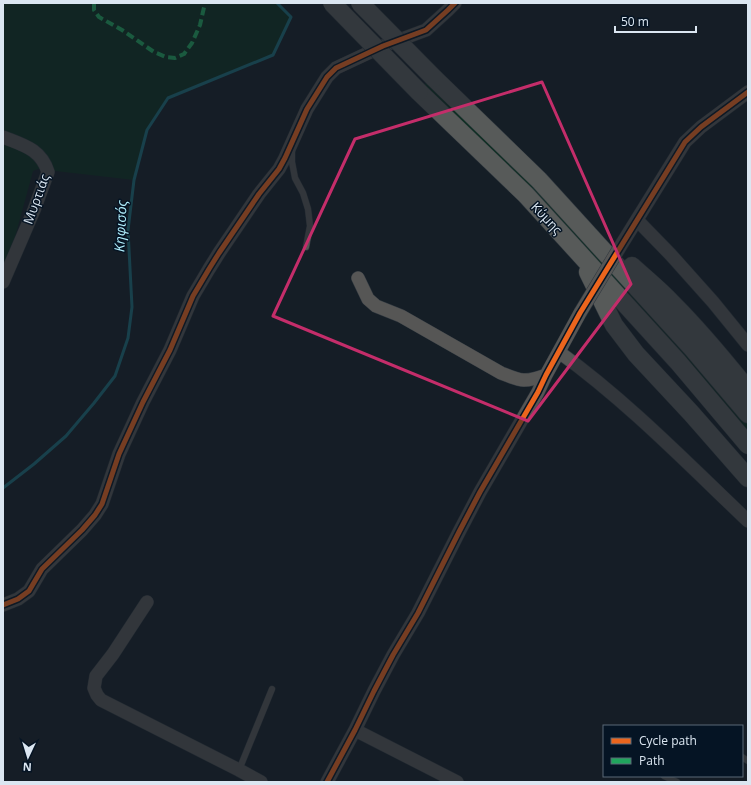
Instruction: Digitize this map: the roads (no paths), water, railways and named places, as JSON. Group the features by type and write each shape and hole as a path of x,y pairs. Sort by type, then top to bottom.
{"main road":[{"name":"Κύμης","path":"332,3 419,92 526,195 678,362 748,445"},
{"name":"Κύμης","path":"360,3 434,78 539,180 692,348 748,414"},
{"path":"590,235 612,247 672,302 724,360 748,390"},
{"path":"577,250 614,325 636,354 691,413 748,478"}],"street":[{"path":"3,605 18,599 29,591 42,569 82,530 102,504 119,454 143,402 170,350 193,296 208,269 259,194 286,158 307,109 327,77 336,68 383,46 426,30 455,3"},
{"path":"327,782 393,655 418,613 458,532 480,492 538,392 580,313 684,142 701,127 748,92"},
{"name":"Μυρτιάς","path":"3,137 30,148 46,165 48,172 34,210 3,282"},
{"path":"637,220 713,302 748,345"},
{"path":"358,278 368,299 376,306 401,316 501,372 518,380 524,381 536,379 546,375"},
{"path":"559,352 621,402 748,521"},
{"path":"147,602 113,654 96,676 94,688 97,695 101,700 261,782"},
{"path":"355,730 457,782"}],"lane":[{"path":"292,144 292,162 295,178 304,193 308,209 310,226 306,248"},
{"path":"239,770 272,689"},
{"path":"666,777 678,782"}],"waterway":[{"name":"Κηφισός","path":"3,488 34,464 66,436 115,376 128,338 132,307 128,230 134,180 147,130 168,98 273,55 291,17 277,3"}]}
